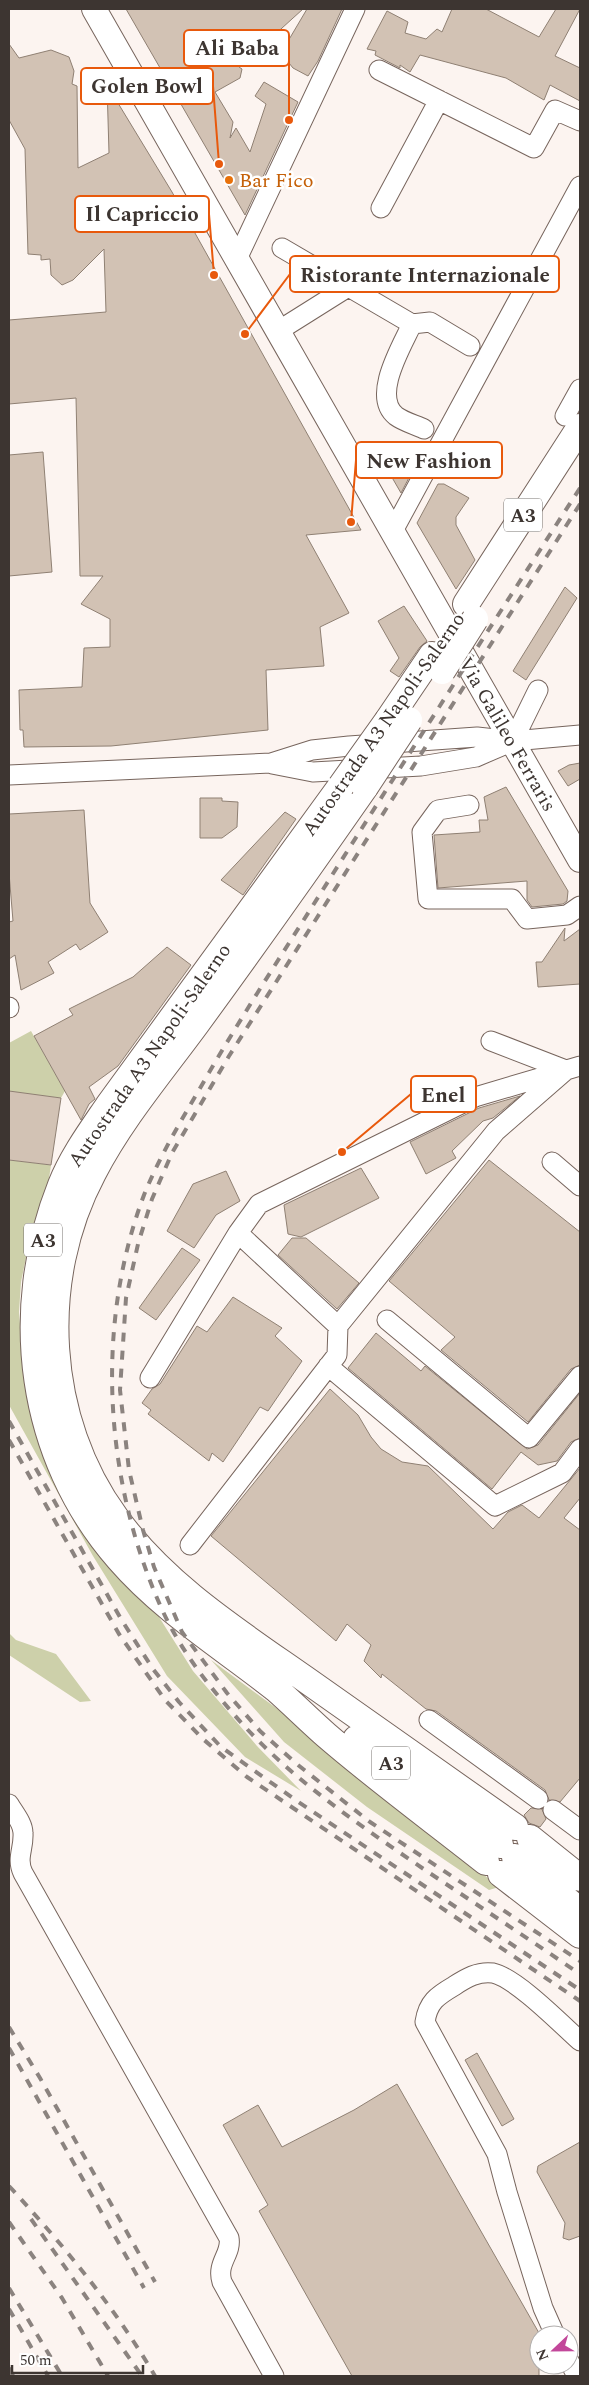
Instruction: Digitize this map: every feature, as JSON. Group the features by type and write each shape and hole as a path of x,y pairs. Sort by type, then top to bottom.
{"highway":[{"name":"Autostrada A3 Napoli-Salerno","path":"471,611 573,421"},
{"name":"Autostrada A3 Napoli-Salerno","path":"284,1680 175,1584 127,1533 107,1506 84,1463 66,1415 56,1360 55,1310 58,1279 71,1226 80,1200 104,1152 275,916 353,786 471,611 580,456"},
{"name":"A3","path":"284,1680 326,1736 508,1850 580,1878"},
{"name":"A3","path":"284,1680 508,1850 580,1911"},
{"name":"A3","path":"508,1850 580,1935"}],"main road":[{"name":"Via Galileo Ferraris","path":"94,9 580,860"}],"street":[{"path":"237,260 355,9"},
{"path":"380,70 534,148 555,110 580,121"},
{"path":"380,208 439,100"},
{"path":"393,531 580,186"},
{"path":"282,248 412,324 430,322 470,346"},
{"path":"278,331 348,286"},
{"path":"412,324 388,377 386,400 395,416 424,429"},
{"path":"573,421 580,389"},
{"path":"513,741 538,690"},
{"path":"9,775 271,764 314,772 427,765 476,757 513,741 580,735"},
{"path":"9,760 28,774"},
{"path":"469,804 438,810 422,832 428,899 512,899 527,919 567,915 580,906"},
{"path":"491,1042 573,1068"},
{"path":"150,1378 238,1233 259,1204 475,1097 573,1068"},
{"path":"190,1545 336,1355 338,1326 496,1131 573,1068"},
{"path":"552,1162 580,1186"},
{"path":"238,1233 338,1326"},
{"path":"388,1320 529,1438 580,1376"},
{"path":"328,1366 495,1506 562,1473 580,1449"},
{"path":"429,1720 538,1799"},
{"path":"9,1804 22,1826 23,1834 19,1864 23,1873 229,2238 230,2244 220,2270 222,2282 274,2376"},
{"path":"553,1810 580,1830"},
{"path":"551,2325 543,2308 497,2154 425,2022 427,2008 439,1996 467,1978 479,1973 492,1973 502,1976 517,1986 580,2041"}],"green space":[{"path":"31,1031 65,1091 61,1098 9,1092 9,1043"},
{"path":"9,1160 51,1165 47,1192 27,1253 21,1282 19,1312 25,1381 154,1609 193,1671 257,1746 301,1791 245,1757 167,1676 93,1556 9,1405"},
{"path":"9,1633 16,1640 56,1654 91,1701 80,1702 9,1655"},
{"path":"211,1660 283,1713 499,1887 489,1890 367,1807 284,1742"}],"building":[{"path":"126,9 303,9 239,67 242,69 240,78 215,92 233,122 230,138 236,128 250,152 266,104 255,96 264,82 298,102 245,215"},
{"path":"307,9 342,9 318,61 308,76 293,68 281,53"},
{"path":"452,9 486,9 539,37 556,9 580,9 555,56 580,68 580,101 550,85 544,100 506,78 420,55 410,72 400,65 400,68 375,55 376,51 367,49 387,11 408,22 405,33 426,39 437,29 442,32"},
{"path":"9,44 19,58 51,50 69,57 74,71 72,84 77,86 78,168 109,153 107,85 172,192 361,530 306,535 349,613 320,627 324,666 266,670 268,730 111,746 24,747 23,730 20,730 19,690 82,687 84,648 110,647 110,619 81,604 103,576 80,576 76,398 9,404 9,320 106,312 104,249 73,280 62,285 51,275 50,259 41,260 41,255 28,254 25,149 9,120"},
{"path":"43,452 52,572 9,576 9,455"},
{"path":"395,461 413,470 401,493 390,474"},
{"path":"438,484 444,484 469,498 456,517 456,525 475,560 456,589 417,523"},
{"path":"565,587 577,598 526,680 513,671"},
{"path":"404,606 427,641 420,647 399,677 390,671 399,658 378,621"},
{"path":"580,763 580,779 568,786 558,771 569,765"},
{"path":"506,787 568,891 567,901 563,904 532,907 527,900 527,881 438,888 434,835 480,832 479,820 488,820 484,797"},
{"path":"200,798 222,798 222,801 238,802 237,827 222,838 200,838"},
{"path":"84,810 90,903 108,932 80,950 76,944 48,962 54,973 21,990 15,955 9,959 9,922 13,921 9,873 9,814"},
{"path":"285,812 296,819 243,895 221,880"},
{"path":"565,928 564,941 580,929 580,984 538,987 536,962 542,962"},
{"path":"167,947 191,965 118,1066 89,1087 95,1099 89,1104 81,1120 34,1036 73,1015 69,1009 133,977"},
{"path":"9,1091 61,1098 51,1165 9,1160"},
{"path":"520,1096 493,1118 483,1121 452,1151 456,1158 426,1174 410,1142 479,1108"},
{"path":"489,1160 580,1232 580,1365 571,1369 528,1422 441,1350 455,1337 389,1281"},
{"path":"361,1168 379,1198 301,1237 288,1234 284,1205"},
{"path":"226,1171 240,1201 216,1215 194,1248 167,1231 193,1184"},
{"path":"292,1238 306,1238 359,1283 337,1309 278,1255"},
{"path":"182,1248 200,1260 156,1320 139,1308"},
{"path":"233,1297 282,1328 275,1336 302,1361 268,1411 260,1407 223,1462 212,1453 209,1461 148,1414 151,1410 142,1403 152,1389 160,1384 197,1326 207,1332"},
{"path":"376,1333 421,1371 425,1366 527,1449 538,1445 580,1393 580,1438 571,1442 557,1461 538,1465 521,1452 492,1489 348,1368"},
{"path":"330,1389 358,1415 371,1437 381,1449 402,1462 428,1466 493,1529 508,1512 522,1505 539,1518 580,1468 580,1498 564,1518 580,1530 580,1778 560,1802 549,1800 545,1790 436,1711 426,1709 382,1674 381,1678 364,1661 371,1645 347,1624 336,1641 211,1536"},
{"path":"531,1808 542,1809 546,1819 540,1827 529,1823 524,1815"},
{"path":"477,2053 514,2119 502,2126 465,2060"},
{"path":"397,2084 534,2325 529,2325 529,2375 539,2376 352,2376 259,2211 268,2205 223,2125 258,2105 282,2147 354,2110"},
{"path":"580,2142 580,2236 569,2240 563,2238 565,2223 537,2172 538,2166"}],"railway":[{"path":"580,488 263,984 177,1128 144,1195 128,1245 118,1296 113,1348 113,1401 117,1454 127,1506 141,1556 160,1605 174,1634 191,1661 252,1735 299,1778 349,1817 402,1854 580,1974"},
{"path":"580,504 229,1056 172,1153 152,1199 138,1244 126,1298 120,1390 129,1470 154,1567 182,1632 227,1693 260,1731 298,1765 370,1822 580,1961"},
{"path":"9,1421 121,1619 153,1669 179,1702 221,1747 297,1801 580,1990"},
{"path":"9,1440 119,1634 165,1700 203,1739 247,1777 580,2001"},
{"path":"9,2027 40,2078 155,2282"},
{"path":"9,2048 144,2288"},
{"path":"9,2186 87,2277 123,2325 155,2376"},
{"path":"31,2219 142,2376"},
{"path":"9,2222 62,2298 108,2376"},
{"path":"9,2288 62,2376"},
{"path":"9,2309 48,2376"},
{"path":"9,2368 13,2376"}],"place":[{"name":"Ali Baba","path":"289,120"},
{"name":"Golen Bowl","path":"219,164"},
{"name":"Bar Fico","path":"229,180"},
{"name":"Il Capriccio","path":"214,275"},
{"name":"Ristorante Internazionale","path":"245,334"},
{"name":"New Fashion","path":"351,522"},
{"name":"Enel","path":"342,1152"}]}
